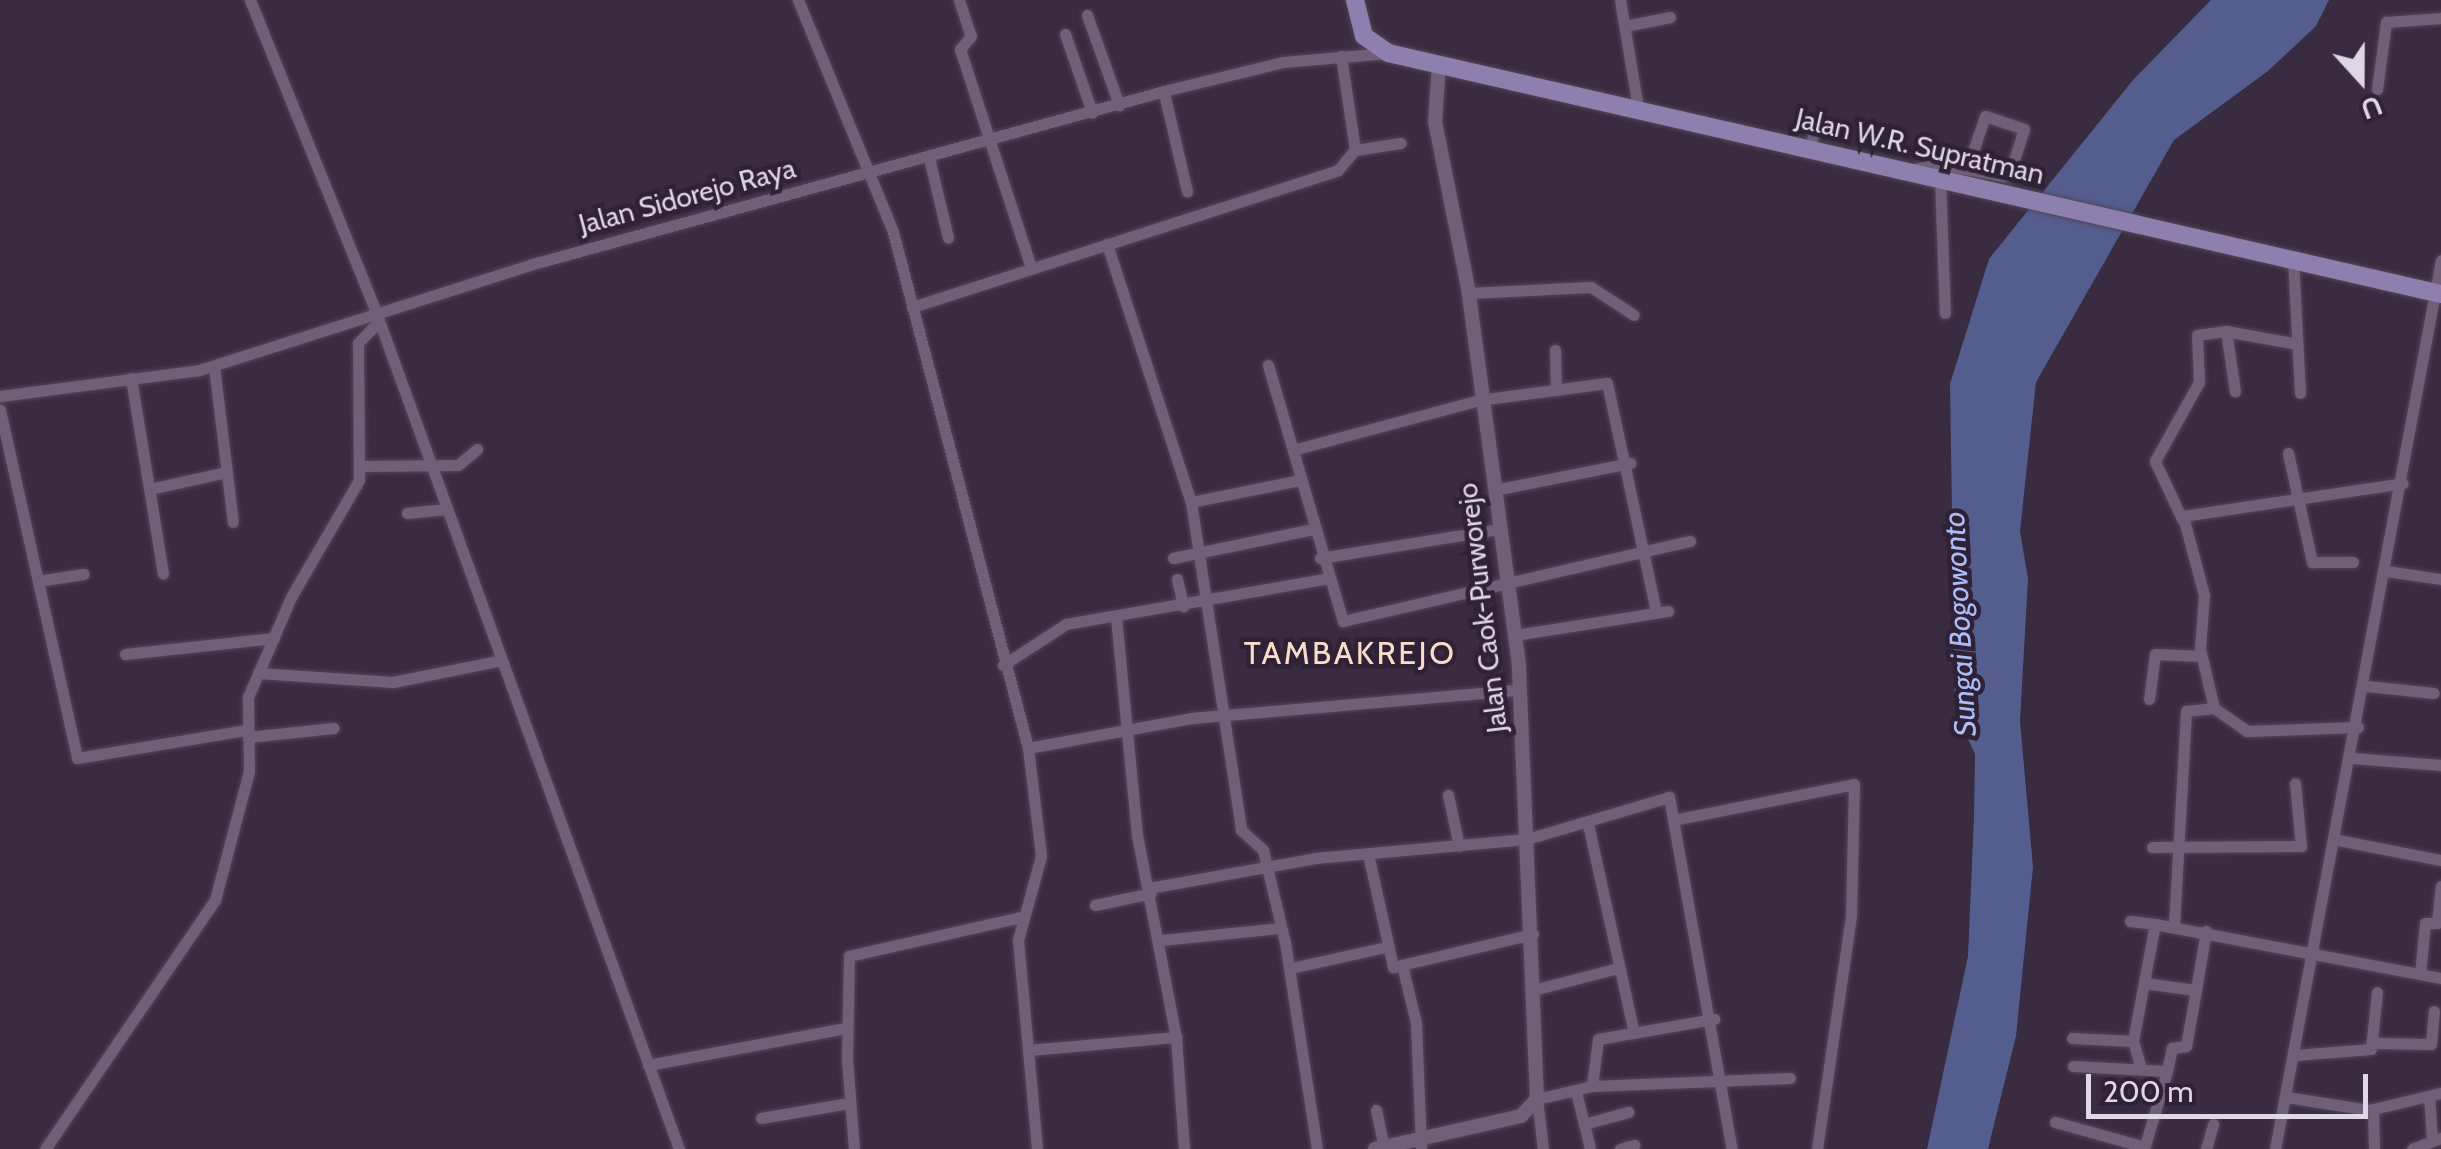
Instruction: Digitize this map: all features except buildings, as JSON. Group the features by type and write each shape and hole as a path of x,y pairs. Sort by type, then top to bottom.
{"main road":[{"path":"1354,0 1364,36 1388,53"},
{"name":"Jalan W.R. Supratman","path":"1388,53 2439,293"}],"street":[{"path":"250,0 378,316 679,1149"},
{"path":"798,0 874,172 1028,748 1041,856 1021,917 1037,1149"},
{"path":"960,0 971,36 960,49 1031,268"},
{"path":"1620,0 1638,108"},
{"path":"1087,15 1120,105"},
{"path":"1625,26 1670,17"},
{"path":"2378,89 2386,22 2441,18"},
{"path":"1065,34 1092,112"},
{"name":"Jalan Sidorejo Raya","path":"0,396 214,366 1092,112 1341,56 1388,53"},
{"path":"1341,56 1355,150"},
{"name":"Jalan Caok-Purworejo","path":"1439,63 1434,122 1469,293 1479,400 1515,635 1533,934 1537,1099"},
{"path":"1164,93 1187,192"},
{"path":"1905,171 1967,169 2009,175 2024,129 1984,116 1967,169"},
{"path":"1809,150 1816,126"},
{"path":"912,308 1341,169 1343,154 1400,143"},
{"path":"929,158 948,238"},
{"path":"1940,179 1945,313"},
{"path":"1107,244 1191,502 1212,604 1241,830 1261,846 1291,968 1317,1149"},
{"path":"2293,259 2292,342 2300,393"},
{"path":"2275,1149 2367,686 2439,293 2441,260"},
{"path":"1469,293 1591,287 1634,314"},
{"path":"46,1149 206,918 244,804 247,733 258,674 362,466 358,349 378,316"},
{"path":"2292,342 2226,331 2196,336 2200,382 2157,452 2164,491 2182,519 2204,595 2201,656 2214,708 2238,730 2358,727"},
{"path":"2226,331 2234,391"},
{"path":"1555,350 1556,390"},
{"path":"1268,365 1324,579 1343,622 1690,541"},
{"path":"214,366 233,522"},
{"path":"131,378 163,573"},
{"path":"1292,450 1479,400 1608,383 1662,611 1515,635"},
{"path":"0,410 77,758 247,733 334,728"},
{"path":"362,466 458,465 476,449"},
{"path":"2288,454 2312,562 2354,562"},
{"path":"1494,490 1630,463"},
{"path":"150,489 226,472"},
{"path":"1191,502 1300,480"},
{"path":"2182,519 2299,495 2403,483"},
{"path":"407,514 447,509"},
{"path":"1173,558 1313,529"},
{"path":"1320,558 1499,529"},
{"path":"2386,571 2441,579"},
{"path":"38,581 83,574"},
{"path":"1003,665 1066,624 1212,604 1324,579"},
{"path":"1178,580 1183,606"},
{"path":"1116,617 1150,891 1162,940 1176,1037 1184,1149"},
{"path":"124,654 274,638"},
{"path":"2149,699 2155,654 2201,656"},
{"path":"258,674 393,682 502,660"},
{"path":"2367,686 2434,693"},
{"path":"1028,748 1127,728 1227,716 1520,690"},
{"path":"2174,926 2184,715 2214,708"},
{"path":"2352,758 2441,766"},
{"path":"2152,846 2301,846 2291,803 2295,783"},
{"path":"1678,819 1854,784 1851,916 1817,1149"},
{"path":"1448,795 1459,846"},
{"path":"1094,905 1266,868 1527,839 1588,824 1663,797 1673,799 1714,1019 1732,1149"},
{"path":"1588,824 1634,1033"},
{"path":"2338,840 2441,860"},
{"path":"1368,854 1393,967 1533,934"},
{"path":"2420,974 2425,923 2440,916 2441,886"},
{"path":"854,1149 846,1028 854,952 1021,917"},
{"path":"2130,922 2206,931 2441,978"},
{"path":"2140,1066 2133,1042 2155,924"},
{"path":"1162,940 1281,928"},
{"path":"2055,1122 2145,1148 2172,1048 2186,1046 2206,931"},
{"path":"1291,968 1386,948"},
{"path":"1402,964 1416,1023 1420,1145"},
{"path":"1533,990 1618,968"},
{"path":"2144,983 2196,990"},
{"path":"2374,1043 2377,992"},
{"path":"2295,1055 2374,1043 2431,1044 2434,1011"},
{"path":"1592,1086 1598,1039 1714,1019"},
{"path":"648,1065 846,1028"},
{"path":"1029,1050 1176,1037"},
{"path":"2072,1038 2133,1042"},
{"path":"2074,1066 2140,1066 2167,1071"},
{"path":"1376,1110 1387,1148 1420,1145 1521,1116 1537,1099 1592,1086 1790,1078"},
{"path":"1576,1092 1590,1149"},
{"path":"2286,1097 2373,1109 2435,1094 2436,1138 2412,1149"},
{"path":"1537,1099 1542,1149"},
{"path":"761,1118 849,1103"},
{"path":"2373,1109 2374,1149 2390,1149"},
{"path":"1584,1124 1628,1112"},
{"path":"2206,1149 2212,1124"},
{"path":"1620,1149 1634,1145"}],"water":[{"name":"Sungai Bogowonto","path":"2211,0 2329,0 2316,26 2268,71 2174,140 2036,382 2020,531 2028,579 2020,721 2033,867 2016,1036 1988,1149 1927,1149 1968,956 1974,816 1975,754 1955,711 1950,384 1989,259 2133,80"}],"district":[{"name":"TAMBAKREJO","path":"1350,653"}]}
